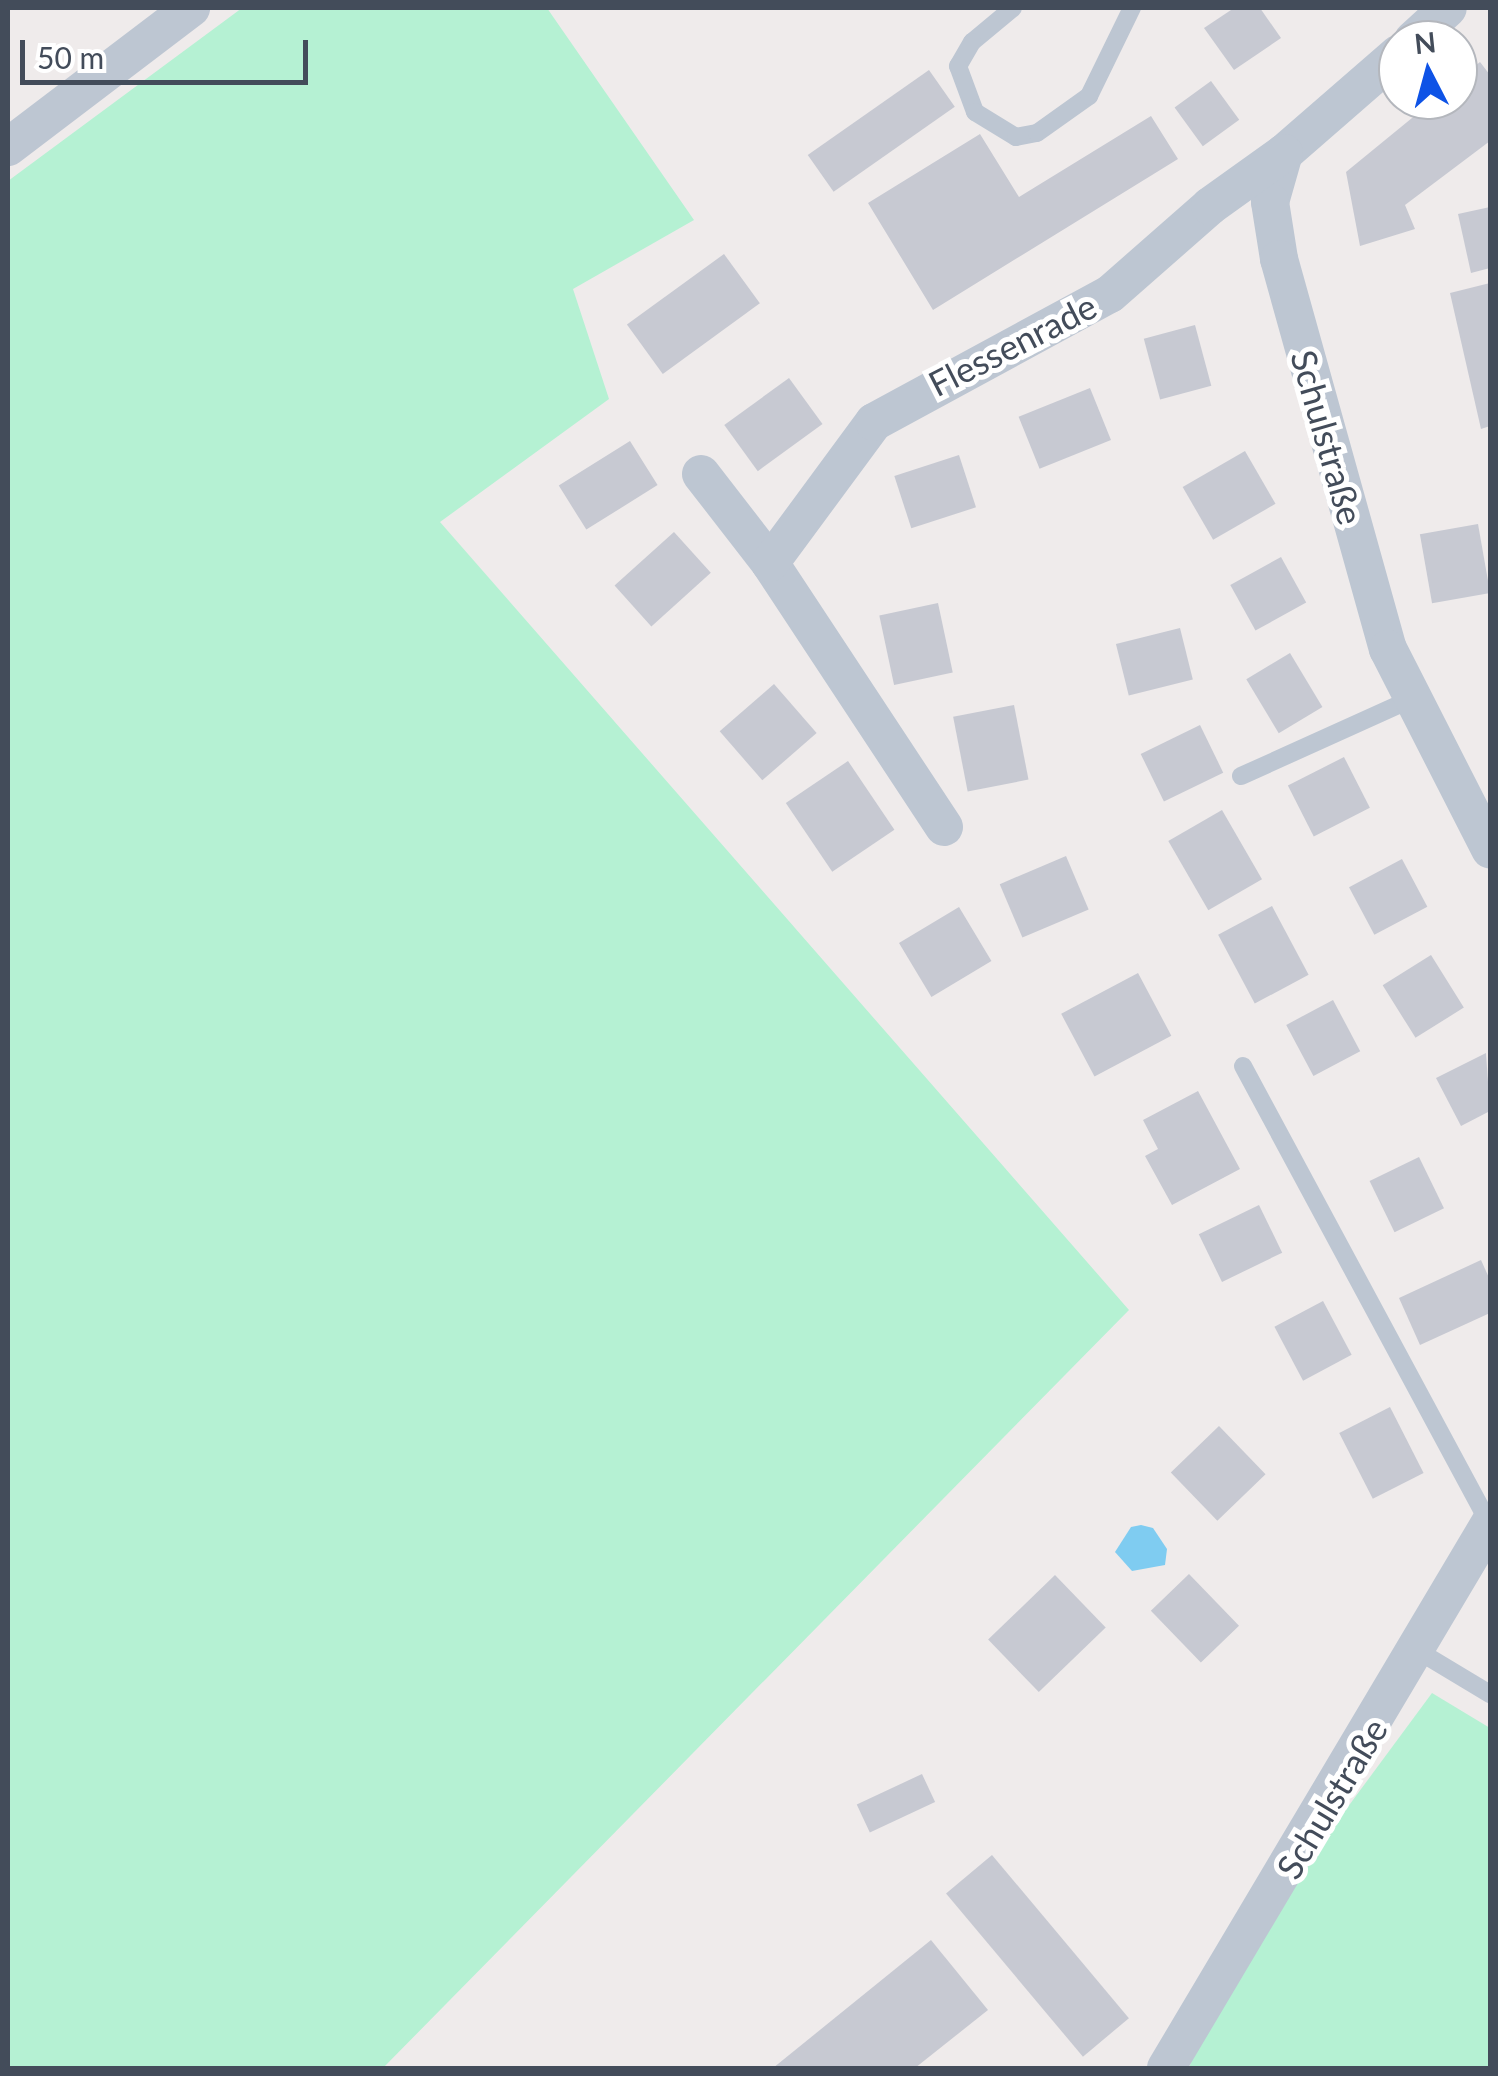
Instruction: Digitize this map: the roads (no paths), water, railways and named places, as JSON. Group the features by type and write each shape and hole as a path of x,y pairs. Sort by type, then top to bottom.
{"street":[{"path":"8,147 190,8"},
{"path":"1284,153 1378,71"},
{"name":"Flessenrade","path":"770,562 874,422 1110,294 1210,206 1284,153"},
{"name":"Schulstraße","path":"1284,153 1270,202 1278,259 1388,649 1490,849"},
{"path":"701,474 770,562 944,827"},
{"name":"Schulstraße","path":"1166,2068 1420,1652 1490,1524"}],"lane":[{"path":"1013,8 972,42 958,66 975,112 1016,137 1038,133 1089,96 1132,8"},
{"path":"1241,776 1414,698"},
{"name":"Schulstraße","path":"1243,1066 1490,1524"},
{"path":"1420,1652 1490,1694"}],"water":[{"path":"1131,1527 1153,1528 1167,1549 1165,1565 1132,1571 1115,1552"}]}
